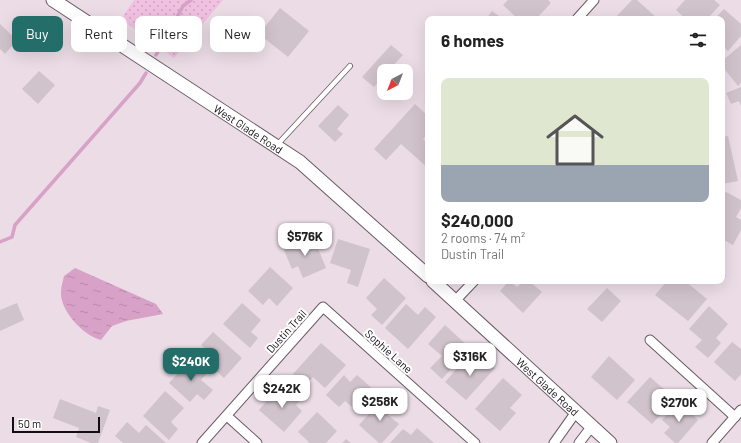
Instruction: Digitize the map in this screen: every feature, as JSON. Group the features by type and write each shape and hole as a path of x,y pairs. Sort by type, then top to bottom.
{"main road":[{"name":"West Glade Road","path":"53,0 277,145 323,180 425,273"},
{"name":"West Glade Road","path":"436,284 610,443"}],"street":[{"path":"580,16 594,0"},
{"path":"455,301 471,284"},
{"name":"Dustin Trail","path":"202,443 323,307"},
{"name":"Sophie Lane","path":"323,307 475,443"},
{"path":"650,340 738,414 712,443"},
{"path":"554,443 576,412"},
{"path":"227,416 257,443"},
{"path":"579,443 592,426"}],"lane":[{"path":"277,145 350,66"}],"shaded area":[{"path":"134,0 223,0 202,25 202,16 135,16 135,29 127,23 127,16 123,16"},
{"path":"166,52 179,52 174,58"}],"water":[{"path":"75,268 156,304 163,314 126,321 112,326 101,340 94,338 74,322 64,307 61,290 64,276"}],"building":[{"path":"508,0 548,0 551,3 539,16 515,16 503,5"},
{"path":"632,0 637,0 655,16 617,16"},
{"path":"685,0 714,0 720,5 710,16 683,16 676,10"},
{"path":"280,8 309,31 288,57 265,39 265,27"},
{"path":"724,9 741,24 741,36 728,51 725,48 725,16 717,16"},
{"path":"492,11 499,16 488,16"},
{"path":"0,24 12,35 12,46 5,54 0,49"},
{"path":"391,45 403,55 395,64 377,64 377,84 374,87 362,77"},
{"path":"741,45 741,83 738,86 725,70 725,58"},
{"path":"39,71 55,85 38,104 22,89"},
{"path":"741,87 741,106 739,101 731,104 726,93"},
{"path":"415,104 425,113 425,137 423,139 425,141 425,165 401,144 386,160 374,149"},
{"path":"338,105 349,115 337,129 343,134 335,142 318,126"},
{"path":"725,136 728,136 738,181 725,183"},
{"path":"725,192 741,200 741,208 736,217 741,220 741,230 733,245 725,241"},
{"path":"313,236 326,268 303,278 298,266 292,269 283,248"},
{"path":"338,239 370,249 358,287 347,283 351,270 330,263"},
{"path":"270,267 293,288 277,306 269,298 263,305 248,291"},
{"path":"384,278 406,298 382,325 371,315 377,309 366,298"},
{"path":"506,284 513,284 517,287 520,284 533,284 542,292 523,313 500,291"},
{"path":"664,284 689,284 707,299 688,321 655,295"},
{"path":"607,288 621,301 602,322 587,309"},
{"path":"17,303 24,320 0,331 0,310"},
{"path":"242,303 261,320 251,332 258,338 250,348 223,324"},
{"path":"406,304 418,315 425,307 436,317 408,349 385,328"},
{"path":"709,306 728,324 716,338 721,343 708,358 695,347 702,340 689,329"},
{"path":"445,325 470,348 442,379 430,368 442,356 428,344"},
{"path":"213,332 242,358 224,378 203,359 210,352 201,345"},
{"path":"732,342 741,349 741,374 735,381 714,362"},
{"path":"321,343 346,365 325,388 313,377 306,385 293,374"},
{"path":"482,356 495,368 466,400 445,382 462,363 470,369"},
{"path":"609,356 635,380 617,400 591,377"},
{"path":"191,359 207,373 201,380 213,390 204,400 197,394 190,402 169,383"},
{"path":"344,375 350,382 357,375 375,391 357,411 345,401 339,407 326,395"},
{"path":"650,377 675,399 652,424 627,402"},
{"path":"503,378 522,395 510,408 516,413 500,431 475,409"},
{"path":"290,388 302,398 296,405 302,411 284,432 259,410 277,389 284,395"},
{"path":"165,391 184,408 171,422 178,429 169,440 143,416"},
{"path":"383,398 395,408 388,415 399,424 382,443 379,443 359,425"},
{"path":"60,399 96,413 98,406 110,410 98,443 91,443 76,437 79,428 53,418"},
{"path":"679,402 698,420 678,443 675,443 664,433 670,427 662,420"},
{"path":"317,412 337,431 326,443 308,443 309,442 298,432"},
{"path":"127,422 139,433 146,425 166,443 123,443 115,436"},
{"path":"417,428 434,443 390,443 403,429 411,435"},
{"path":"346,439 351,443 342,443"}],"waterway":[{"path":"156,55 183,6 191,0"},
{"path":"0,242 12,237 15,225 140,83 146,73"}]}
